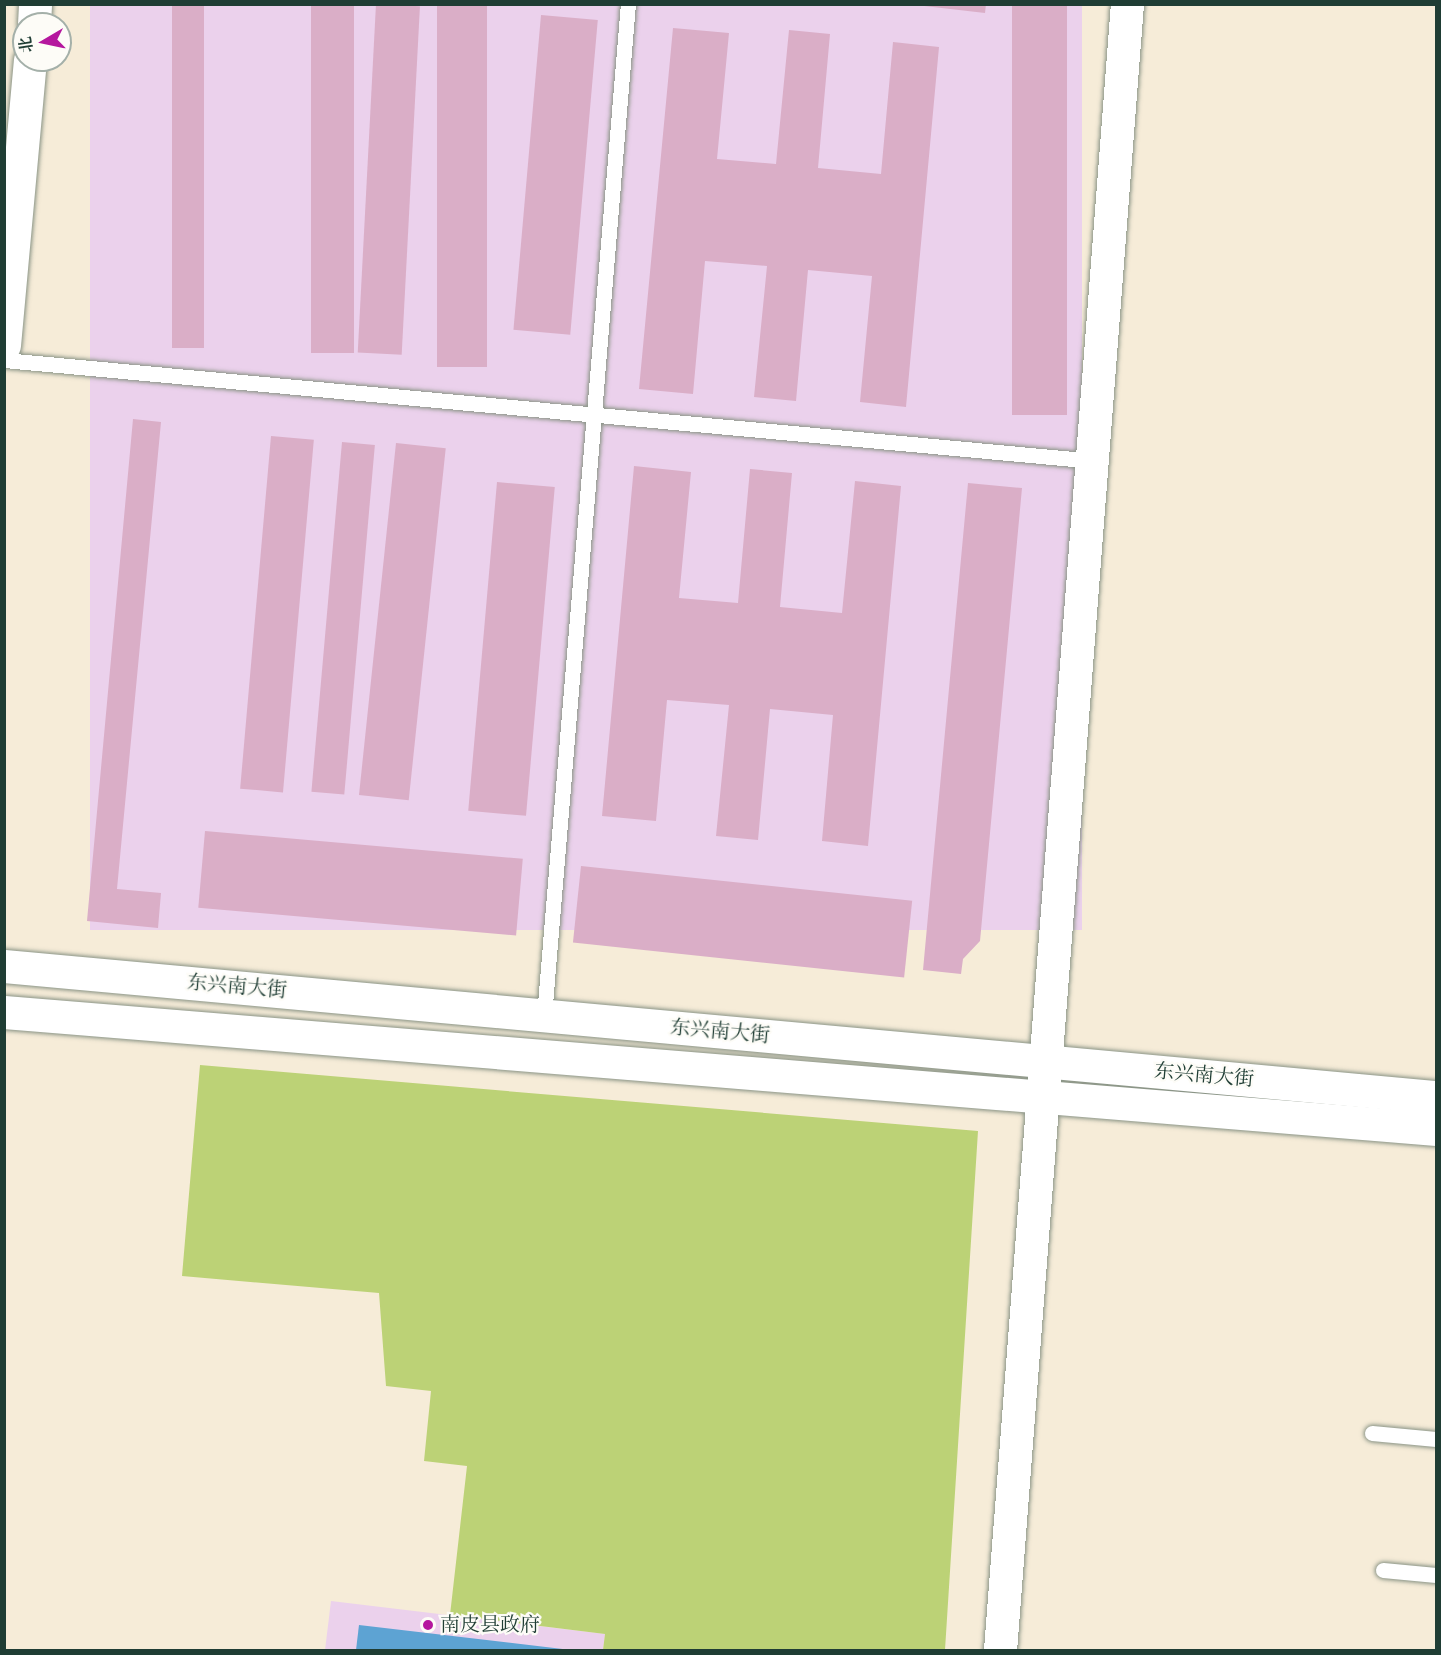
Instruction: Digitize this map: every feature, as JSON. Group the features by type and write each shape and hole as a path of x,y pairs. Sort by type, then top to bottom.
{"street":[{"path":"1000,1650 1044,1062 1095,461 1127,4"},
{"path":"4,345 29,72"},
{"name":"东兴南大街","path":"4,966 1437,1097"},
{"name":"东兴南大街","path":"4,1012 1437,1129"}],"lane":[{"path":"544,1016 628,4"},
{"path":"4,360 1095,461"},
{"path":"1372,1433 1437,1439"},
{"path":"1383,1570 1437,1575"}],"shaded area":[{"path":"90,5 1082,5 1082,930 90,930"},
{"name":"南皮县政府","path":"331,1601 605,1634 603,1650 325,1650"}],"green space":[{"path":"200,1065 978,1131 945,1650 603,1650 605,1634 450,1615 467,1466 424,1461 431,1391 386,1386 379,1293 182,1276"}],"water":[{"path":"359,1625 571,1650 356,1650"}],"building":[{"path":"172,4 204,4 204,348 172,348"},
{"path":"311,4 354,4 354,353 311,353"},
{"path":"376,4 420,6 402,355 358,353"},
{"path":"437,4 487,4 487,367 437,367"},
{"path":"907,4 986,4 985,13"},
{"path":"1012,4 1067,4 1067,415 1012,415"},
{"path":"541,15 598,20 570,335 513,330"},
{"path":"673,28 729,33 717,159 776,164 789,30 830,34 818,168 881,174 893,42 939,47 906,407 860,402 872,276 808,270 796,401 754,397 767,266 705,261 693,394 639,389"},
{"path":"133,419 161,422 117,889 161,893 158,928 87,921"},
{"path":"271,436 314,440 283,792 240,789"},
{"path":"342,442 375,445 344,795 311,792"},
{"path":"396,443 446,448 409,800 359,795"},
{"path":"634,466 691,472 679,598 738,603 750,469 792,473 780,607 842,613 855,481 901,486 868,846 822,841 833,715 770,709 758,840 716,836 729,705 667,700 656,821 602,816"},
{"path":"497,482 555,487 526,816 468,811"},
{"path":"968,483 1022,488 980,941 963,959 961,974 923,970"},
{"path":"205,831 523,859 516,936 198,908"},
{"path":"581,866 912,901 904,977 573,943"}],"place":[{"name":"南皮县政府","path":"428,1625"}]}
